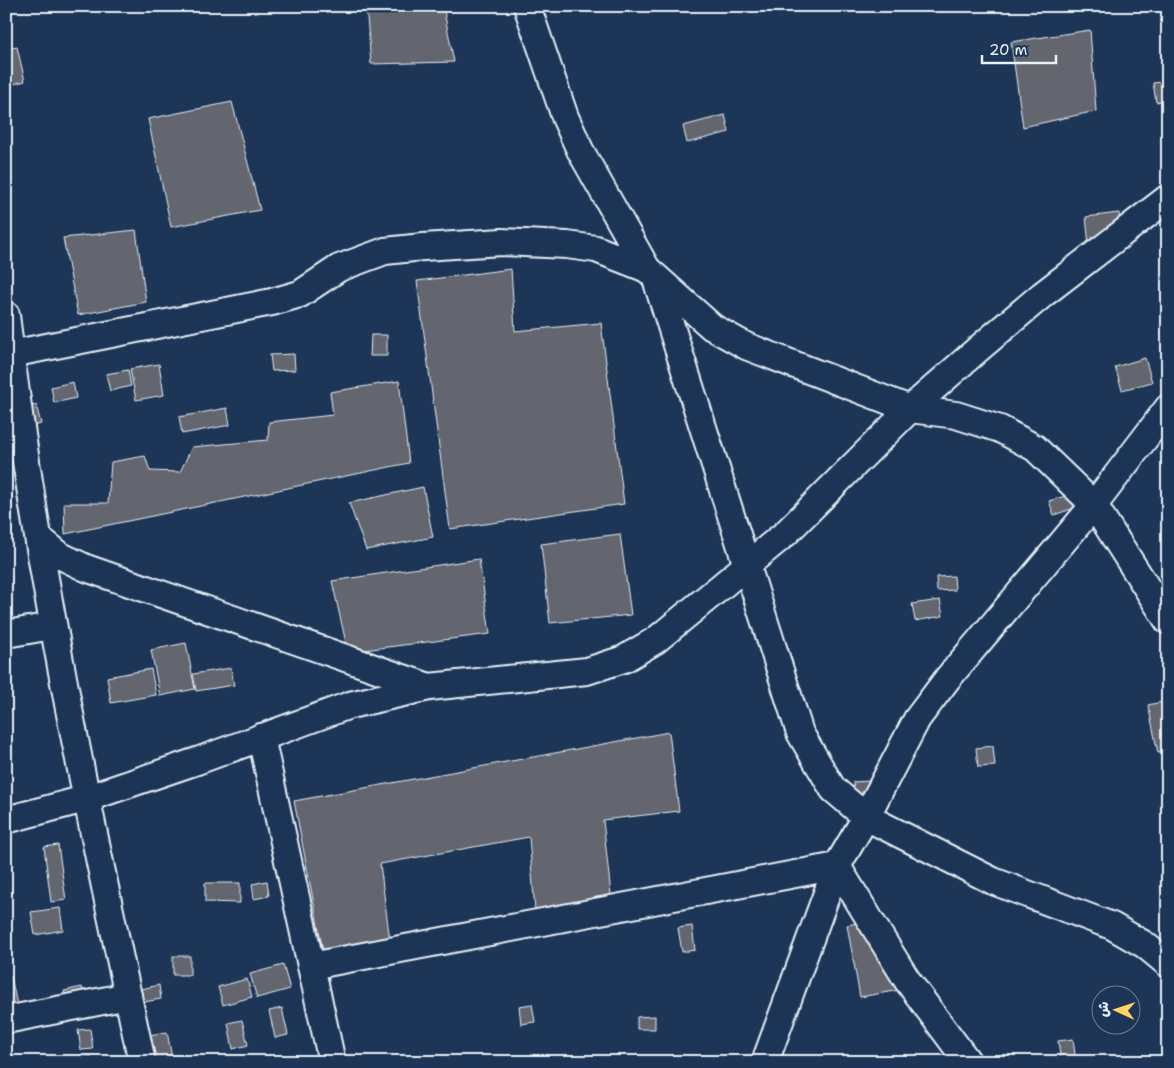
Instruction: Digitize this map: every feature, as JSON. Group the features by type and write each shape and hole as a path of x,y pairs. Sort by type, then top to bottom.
{"street":[{"path":"527,6 565,117 580,150 652,274 800,733 833,789 866,817 993,881 1112,926 1145,945 1168,964"},
{"path":"6,820 85,799 197,761 350,705 429,688 587,671 624,659 656,640 786,533 910,409 1042,295 1168,198"},
{"path":"9,354 272,302 300,294 339,268 385,251 502,242 566,245 596,249 652,274 712,327 746,346 910,409 956,415 1000,429 1035,448 1094,505 1168,621"},
{"path":"6,316 9,354 52,626 85,799 142,1062"},
{"path":"765,1062 837,866 866,817 917,720 948,678 1094,505 1168,408"},
{"path":"39,538 61,556 86,568 429,688"},
{"path":"6,634 52,626"},
{"path":"261,737 332,1062"},
{"path":"311,966 837,866"},
{"path":"837,866 908,980 968,1062"},
{"path":"6,1020 128,996"}],"building":[{"path":"366,6 443,6 454,62 371,64"},
{"path":"1090,30 1096,111 1023,127 1011,42"},
{"path":"17,47 25,81 6,86 6,49"},
{"path":"1168,81 1168,100 1156,102 1153,83"},
{"path":"232,102 260,210 171,227 148,119"},
{"path":"725,115 729,132 687,143 683,126"},
{"path":"1119,213 1122,241 1089,245 1086,217"},
{"path":"136,230 146,302 78,315 63,238"},
{"path":"511,269 515,331 601,323 624,504 450,529 417,281"},
{"path":"371,335 387,335 387,356 370,356"},
{"path":"294,354 295,370 272,371 270,355"},
{"path":"1145,358 1152,382 1122,390 1115,367"},
{"path":"159,364 164,395 136,400 130,369"},
{"path":"128,370 131,386 110,391 106,374"},
{"path":"399,381 409,463 65,534 64,503 108,503 111,462 145,456 150,471 180,472 192,447 268,440 269,422 333,415 330,392"},
{"path":"73,382 76,398 54,403 51,387"},
{"path":"36,405 41,424 24,428 19,409"},
{"path":"227,408 230,425 182,434 179,417"},
{"path":"423,487 433,537 366,550 349,503"},
{"path":"1082,491 1086,504 1054,515 1049,501"},
{"path":"620,534 631,615 550,623 541,544"},
{"path":"479,559 490,634 348,652 332,581"},
{"path":"954,576 955,590 937,591 936,577"},
{"path":"940,600 943,616 915,621 912,604"},
{"path":"186,643 195,689 160,696 151,650"},
{"path":"231,668 234,685 196,691 193,674"},
{"path":"151,669 156,695 111,703 107,677"},
{"path":"1166,701 1168,751 1158,753 1148,705"},
{"path":"669,732 679,811 603,820 611,895 535,911 529,837 380,864 390,941 323,951 294,801"},
{"path":"993,746 995,766 978,767 976,748"},
{"path":"870,781 871,799 855,801 853,782"},
{"path":"58,845 66,900 51,902 44,847"},
{"path":"267,881 269,896 254,899 252,884"},
{"path":"205,883 240,883 240,903 205,902"},
{"path":"60,908 63,930 35,935 31,912"},
{"path":"880,919 889,968 912,964 917,987 860,997 847,925"},
{"path":"692,926 695,950 682,952 678,928"},
{"path":"173,956 190,956 190,975 173,975"},
{"path":"283,965 290,989 257,998 250,974"},
{"path":"11,977 19,1014 6,1016 6,978"},
{"path":"247,979 252,997 223,1005 218,987"},
{"path":"159,985 161,999 144,1002 141,989"},
{"path":"82,987 86,1004 68,1008 64,991"},
{"path":"532,1004 535,1022 521,1024 519,1006"},
{"path":"282,1008 288,1035 275,1038 269,1011"},
{"path":"655,1016 655,1029 637,1029 637,1017"},
{"path":"242,1020 248,1045 233,1049 228,1023"},
{"path":"90,1029 93,1049 81,1050 78,1030"},
{"path":"167,1032 172,1058 153,1061 149,1035"},
{"path":"1073,1039 1076,1062 1061,1062 1058,1041"},
{"path":"91,1056 92,1062 69,1062 69,1060"}]}
